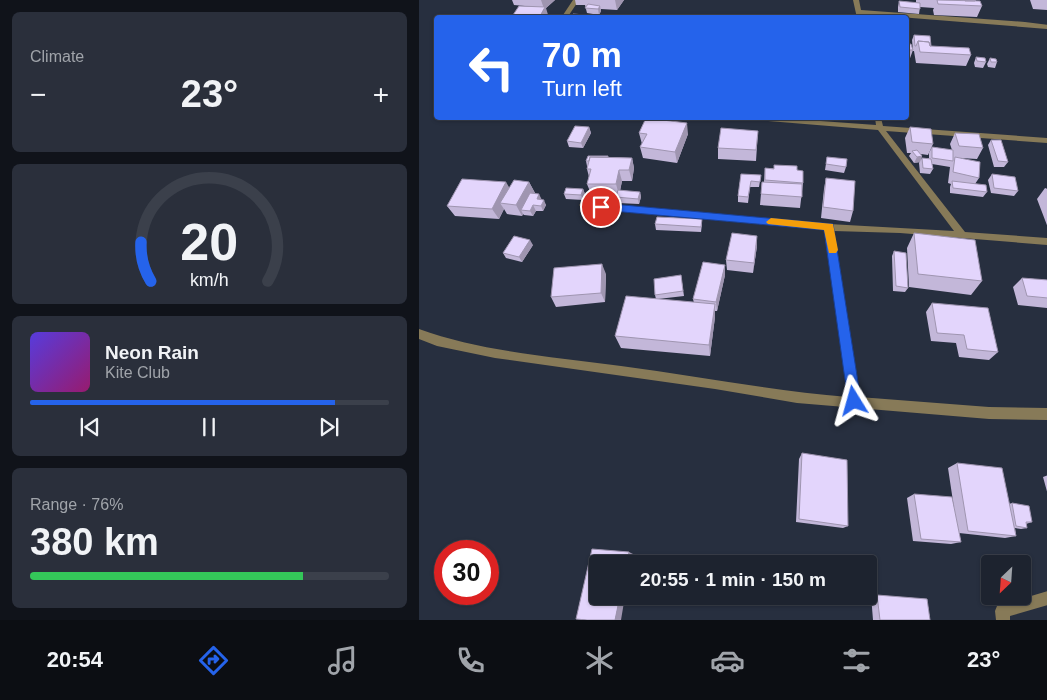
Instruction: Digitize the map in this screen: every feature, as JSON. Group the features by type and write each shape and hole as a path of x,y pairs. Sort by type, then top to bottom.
{"street":[{"path":"566,15 576,0"},
{"path":"857,0 859,15"},
{"path":"909,18 1025,24 1047,27"},
{"path":"781,120 1047,141"},
{"path":"878,120 880,128 962,235"},
{"path":"583,205 829,227 1047,242"},
{"path":"829,227 854,401"},
{"path":"419,334 437,341 495,353 715,384 797,398 989,413 1047,414"},
{"path":"1003,620 1002,611 1047,598"}],"building":[{"path":"937,0 980,1 982,6 938,4"},
{"path":"899,1 920,3 920,9 900,7"},
{"path":"588,4 600,6 598,9 585,8"},
{"path":"519,6 545,7 541,15 513,15"},
{"path":"914,35 930,36 931,46 929,42 918,41 915,46"},
{"path":"918,41 929,42 930,46 969,48 971,55 920,52"},
{"path":"909,44 911,44 913,50 909,50"},
{"path":"976,57 985,58 986,62 977,61"},
{"path":"990,58 996,59 997,62 991,62"},
{"path":"645,120 687,123 675,152 640,147 647,134 639,133"},
{"path":"575,126 589,127 581,143 567,141"},
{"path":"910,127 931,129 933,144 912,142"},
{"path":"721,128 758,131 756,150 718,148"},
{"path":"955,133 979,134 983,148 959,146"},
{"path":"991,140 1001,140 1008,162 998,161"},
{"path":"932,147 953,150 953,161 932,158"},
{"path":"917,150 922,156 917,157 912,151"},
{"path":"588,156 608,157 590,157 589,161 586,161"},
{"path":"590,157 632,158 629,170 619,170 616,184 587,184 591,169 587,169"},
{"path":"827,157 847,159 846,167 826,164"},
{"path":"955,157 980,162 979,178 953,172"},
{"path":"922,158 931,159 933,169 923,168"},
{"path":"774,165 797,166 797,170 803,171 803,183 765,180 765,168 774,169"},
{"path":"741,174 761,175 760,182 751,181 748,197 738,196"},
{"path":"992,174 1015,177 1018,191 994,188"},
{"path":"826,178 855,181 853,211 823,207"},
{"path":"462,179 506,182 492,209 447,206"},
{"path":"514,180 529,182 516,205 500,203"},
{"path":"952,181 986,185 987,192 953,188"},
{"path":"762,182 802,184 802,197 761,194"},
{"path":"566,188 583,189 581,195 564,194"},
{"path":"618,190 640,192 638,199 616,197"},
{"path":"530,193 539,194 537,199 544,200 541,206 533,205 530,211 521,210"},
{"path":"657,217 702,219 701,227 655,224"},
{"path":"732,233 757,236 754,263 726,260"},
{"path":"914,233 975,240 982,281 918,274"},
{"path":"514,236 530,240 519,257 503,253"},
{"path":"894,251 906,253 908,288 896,286"},
{"path":"703,262 725,265 716,302 693,299"},
{"path":"602,264 601,293 551,297 554,268"},
{"path":"681,275 683,291 655,295 654,279"},
{"path":"1022,278 1048,280 1048,298 1027,296"},
{"path":"626,296 715,304 709,345 615,336"},
{"path":"932,303 988,308 998,352 967,349 964,335 937,333"},
{"path":"802,453 847,460 848,526 799,519"},
{"path":"957,463 1002,468 1016,536 968,531"},
{"path":"914,494 952,497 961,542 921,539"},
{"path":"1012,503 1029,506 1032,522 1026,522 1027,528 1016,526"},
{"path":"592,549 629,552 628,555 591,555"},
{"path":"589,562 589,605 618,605 615,620 576,619"},
{"path":"877,595 927,599 930,620 880,620"}],"slow traffic":[{"path":"771,222 829,227 832,250"}],"route":[{"path":"601,207 829,227 854,401"}]}
